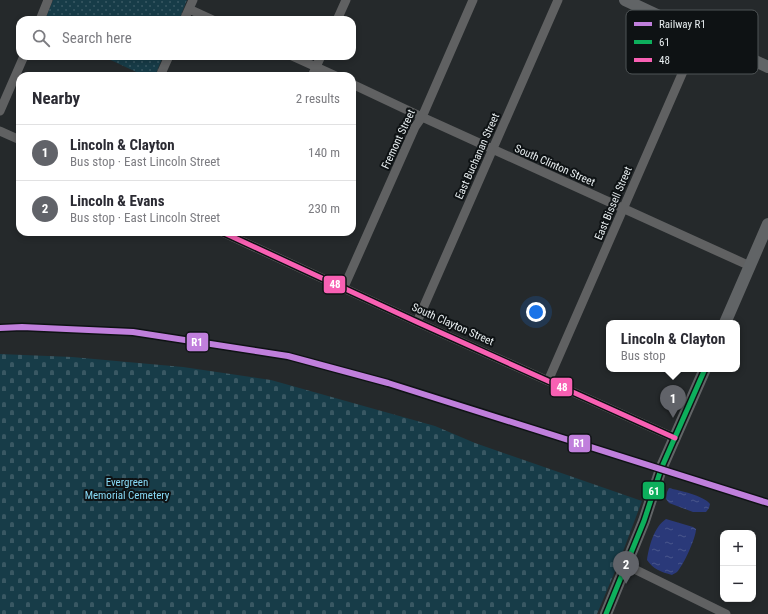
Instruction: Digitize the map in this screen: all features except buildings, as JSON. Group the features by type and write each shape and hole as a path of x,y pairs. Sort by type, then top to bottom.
{"main road":[{"path":"625,0 646,10"},
{"path":"758,62 768,67"},
{"path":"726,320 768,224"},
{"path":"606,614 644,521 661,469 704,372"}],"street":[{"path":"42,16 48,0"},
{"path":"186,16 193,0"},
{"path":"339,16 346,0"},
{"name":"Fremont Street","path":"344,287 415,127 422,117 473,0"},
{"name":"East Buchanan Street","path":"417,322 558,0"},
{"path":"189,9 204,16"},
{"path":"17,72 22,60"},
{"path":"162,72 166,60"},
{"path":"298,60 314,72 319,60"},
{"path":"0,111 16,74"},
{"name":"East Bissell Street","path":"548,381 682,74"},
{"name":"South Clinton Street","path":"356,86 492,150 750,266"},
{"path":"0,131 16,138"},
{"name":"South Clayton Street","path":"243,236 417,322 675,438"},
{"path":"626,565 722,613"}],"green space":[{"path":"53,0 187,0 181,16 47,16"},
{"path":"111,60 161,60 157,72 136,72"},
{"name":"Evergreen Memorial Cemetery","path":"0,354 72,357 183,367 271,380 435,426 475,443 642,501 619,562 597,614 0,614"}],"water":[{"path":"669,488 702,498 710,504 709,508 706,512 693,512 669,503 666,499"},
{"path":"666,519 696,529 692,545 686,558 680,569 672,575 658,570 647,560 655,532"}],"rail line":[{"name":"R1","path":"0,328 22,327 133,332 288,356 388,383 768,503"}],"transit line":[{"name":"48","path":"231,236 675,438"},
{"name":"61","path":"606,614 644,521 661,469 704,372"}],"place":[{"name":"Lincoln & Clayton","path":"673,418"},
{"name":"Lincoln & Evans","path":"626,584"}]}
